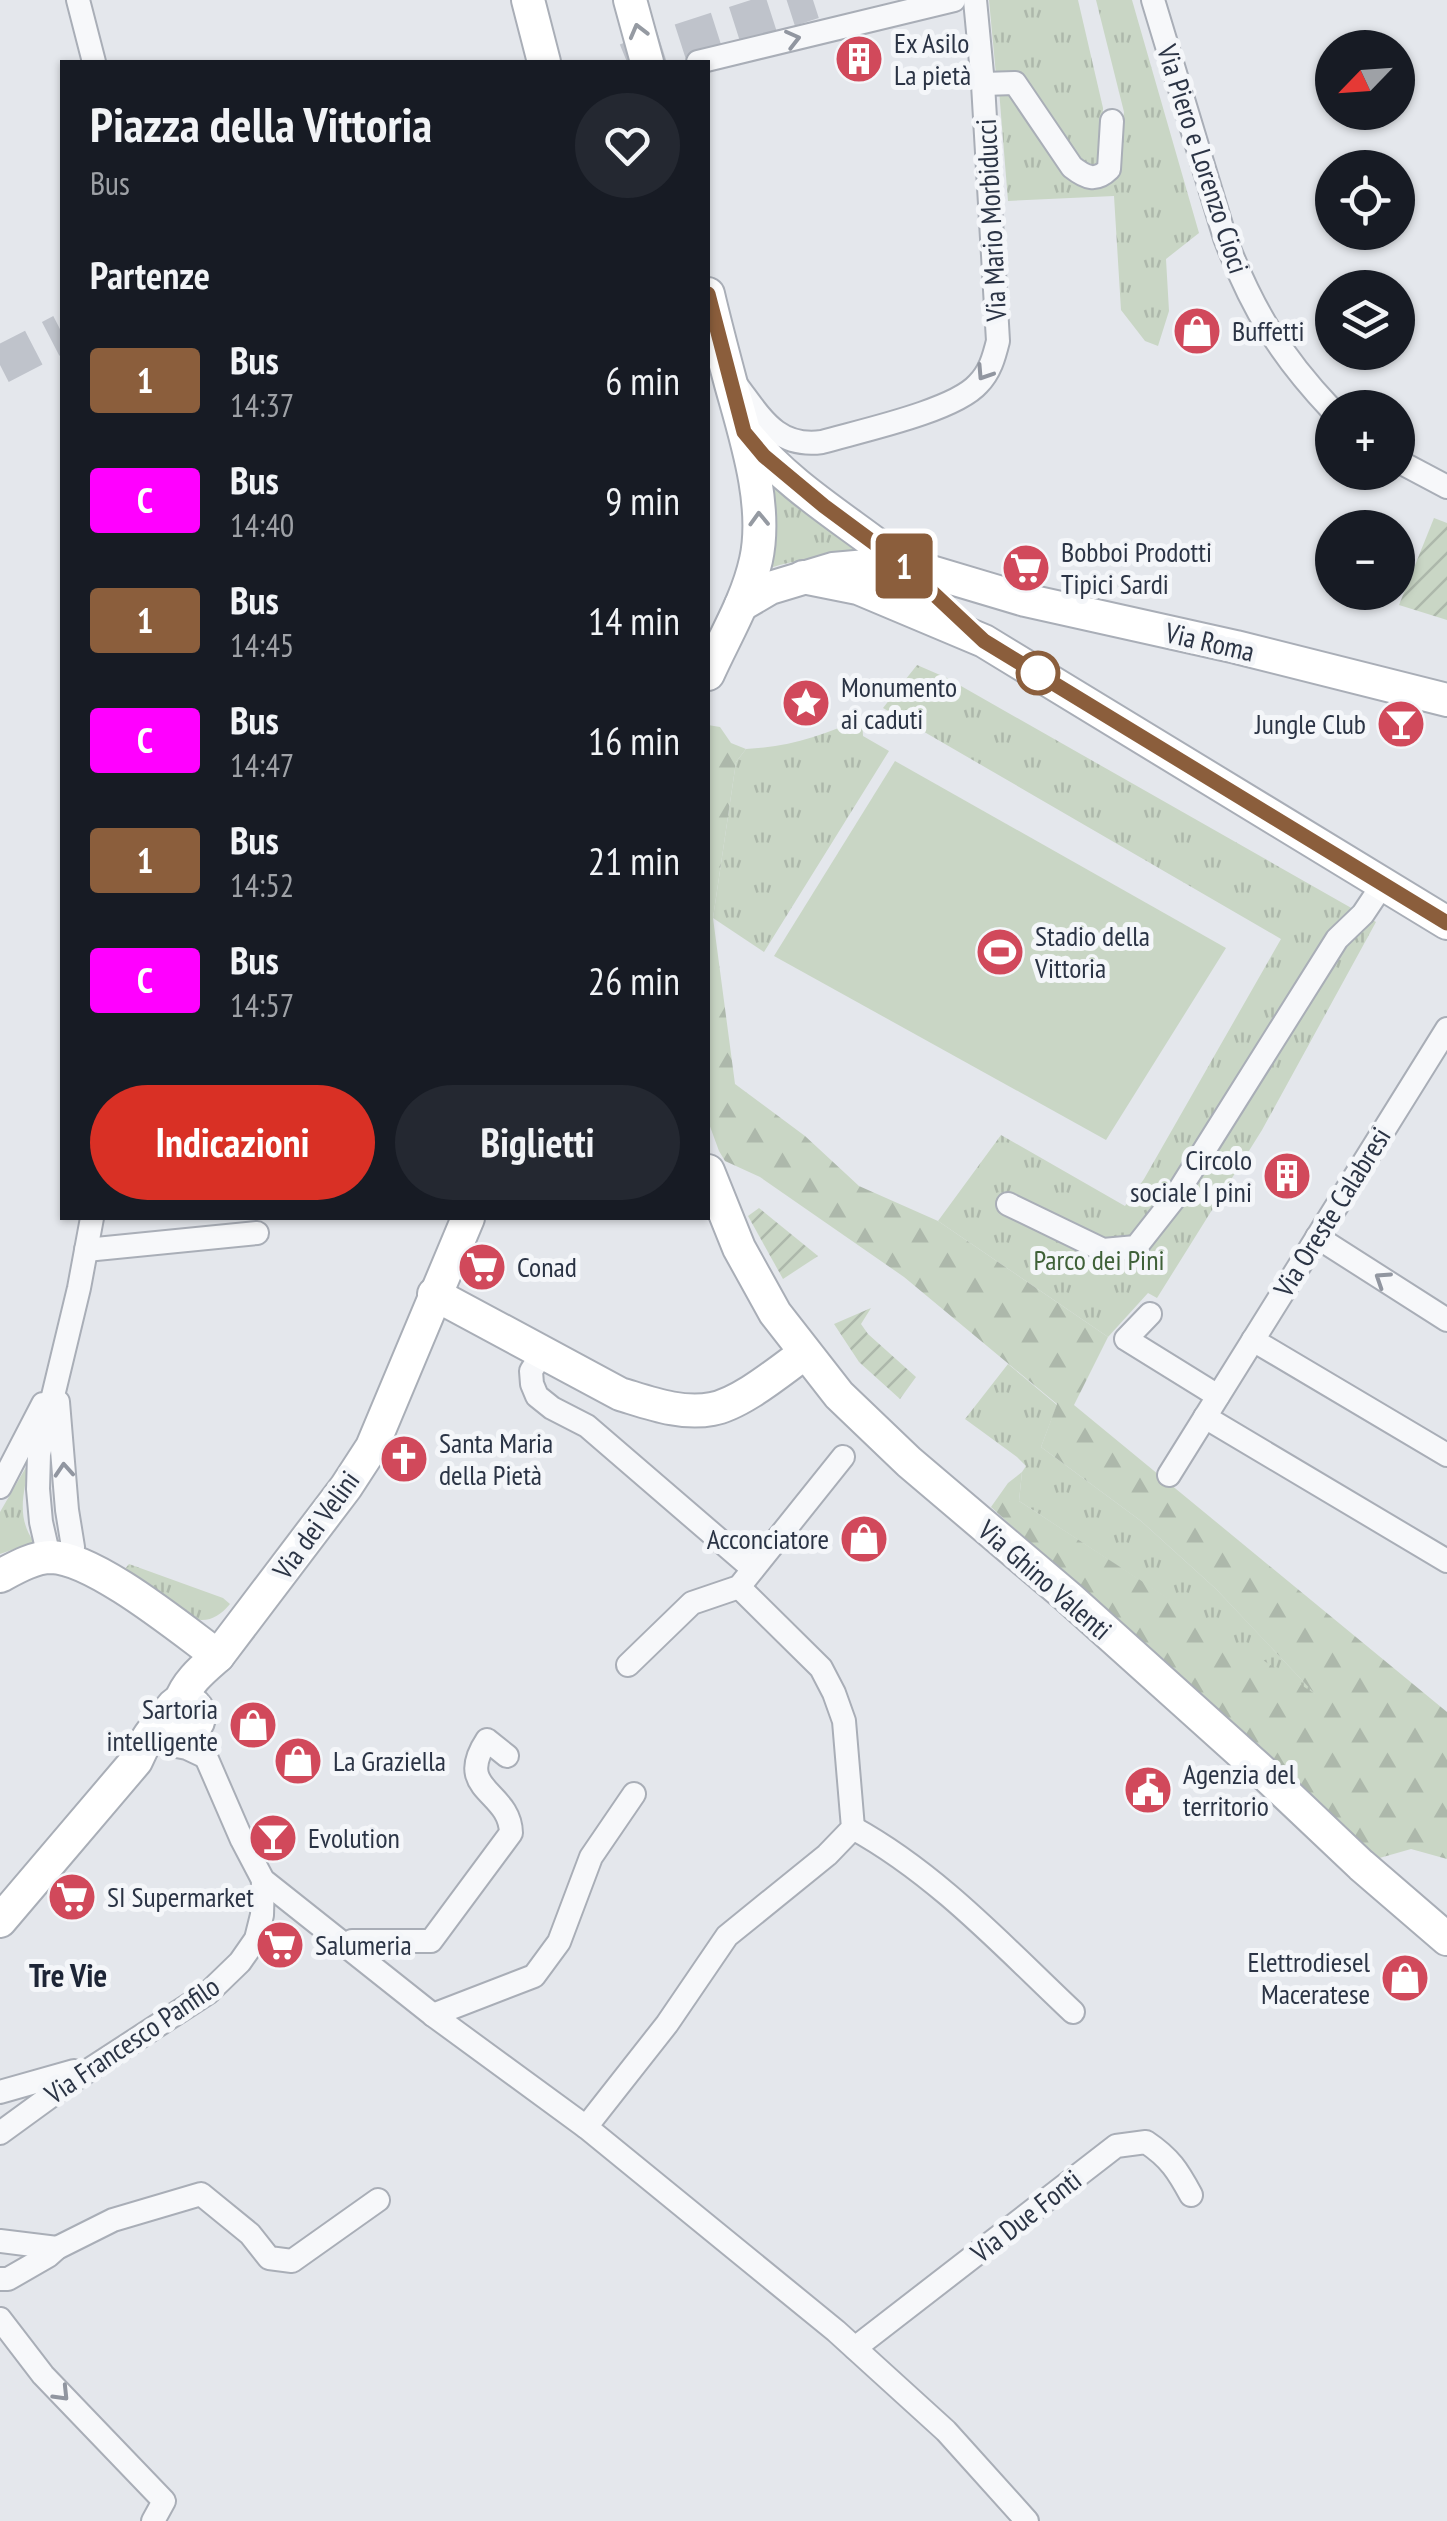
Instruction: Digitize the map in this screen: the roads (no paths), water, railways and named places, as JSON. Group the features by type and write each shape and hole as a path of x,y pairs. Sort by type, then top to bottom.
{"main road":[{"path":"528,0 543,60"},
{"path":"630,0 645,60"},
{"path":"710,302 759,508 756,560 742,605 710,668"},
{"path":"744,432 764,456 901,563 984,641"},
{"path":"742,605 770,588 803,577 854,566 901,563"},
{"name":"Via Roma","path":"901,563 1060,608 1447,700"},
{"path":"803,577 858,588 984,641 1447,923"},
{"name":"Via Ghino Valenti","path":"710,1175 739,1248 775,1312 839,1395 909,1462 1068,1597 1447,1939"},
{"name":"Via dei Velini","path":"0,1922 136,1761 149,1736 186,1727 218,1656 346,1487 372,1447 467,1220"},
{"path":"434,1294 620,1394 684,1411 715,1409 750,1392 805,1353"},
{"path":"0,1576 24,1564 61,1559 122,1587 218,1656"}],"street":[{"path":"78,0 93,60"},
{"path":"706,60 954,0"},
{"name":"Via Mario Morbiducci","path":"729,375 770,427 782,436 808,444 948,404 981,382 998,342 983,84 974,0"},
{"name":"Via Piero e Lorenzo Cioci","path":"1152,0 1238,273 1266,328 1315,391"},
{"path":"983,84 1015,83 1072,167 1093,178 1101,177 1109,169 1112,122"},
{"path":"1415,470 1447,487"},
{"path":"1008,1204 1103,1250 1136,1248 1172,1200 1337,939 1363,914 1383,884"},
{"name":"Via Oreste Calabresi","path":"1168,1475 1447,1029"},
{"path":"0,1486 57,1379 92,1220"},
{"path":"86,1250 257,1232"},
{"path":"1317,1237 1447,1320"},
{"path":"1150,1314 1126,1340 1218,1396"},
{"path":"1253,1340 1447,1455"},
{"path":"543,1352 531,1371 536,1396 587,1426 746,1578 821,1668 844,1721 853,1828 827,1855 727,1936 667,2024 586,2127"},
{"path":"57,1379 67,1510 74,1547 61,1559"},
{"path":"1205,1417 1447,1561"},
{"path":"628,1665 692,1603 746,1578 843,1457"},
{"path":"186,1727 263,1880 433,2014 586,2127 856,2348 946,2431 1027,2521"},
{"path":"347,1947 352,1942 432,1941 511,1834 506,1811 478,1780 474,1768 478,1753 488,1740 507,1756"},
{"path":"433,2014 534,1976 559,1942 591,1858 634,1794"},
{"path":"853,1828 887,1846 925,1876 1074,2012"},
{"name":"Via Francesco Panfilo","path":"0,2132 209,1992 240,1962 256,1939 262,1916 263,1880"},
{"path":"0,2092 106,2060"},
{"name":"Via Due Fonti","path":"856,2348 1116,2146 1146,2142 1162,2152 1174,2164 1192,2196"},
{"path":"0,2280 113,2220 202,2194 250,2234 269,2258 292,2261 378,2200"},
{"path":"0,2241 57,2248"},
{"path":"0,2319 43,2375 164,2501 153,2521"}],"tunnel":[{"path":"632,60 813,0"},
{"path":"0,365 60,334"}],"place":[{"name":"Ex Asilo La pietà","path":"859,59"},
{"name":"Buffetti","path":"1197,331"},
{"name":"Bobboi Prodotti Tipici Sardi","path":"1026,568"},
{"name":"Monumento ai caduti","path":"806,703"},
{"name":"Jungle Club","path":"1401,724"},
{"name":"Stadio della Vittoria","path":"1000,952"},
{"name":"Circolo sociale I pini","path":"1287,1176"},
{"name":"Conad","path":"482,1267"},
{"name":"Santa Maria della Pietà","path":"404,1459"},
{"name":"Acconciatore","path":"864,1539"},
{"name":"Sartoria intelligente","path":"253,1725"},
{"name":"La Graziella","path":"298,1761"},
{"name":"Agenzia del territorio","path":"1148,1790"},
{"name":"Evolution","path":"273,1838"},
{"name":"SI Supermarket","path":"72,1897"},
{"name":"Salumeria","path":"280,1945"},
{"name":"Elettrodiesel Maceratese","path":"1405,1978"}],"district":[{"name":"Tre Vie","path":"68,1976"}],"park label":[{"name":"Parco dei Pini","path":"1099,1260"}]}
